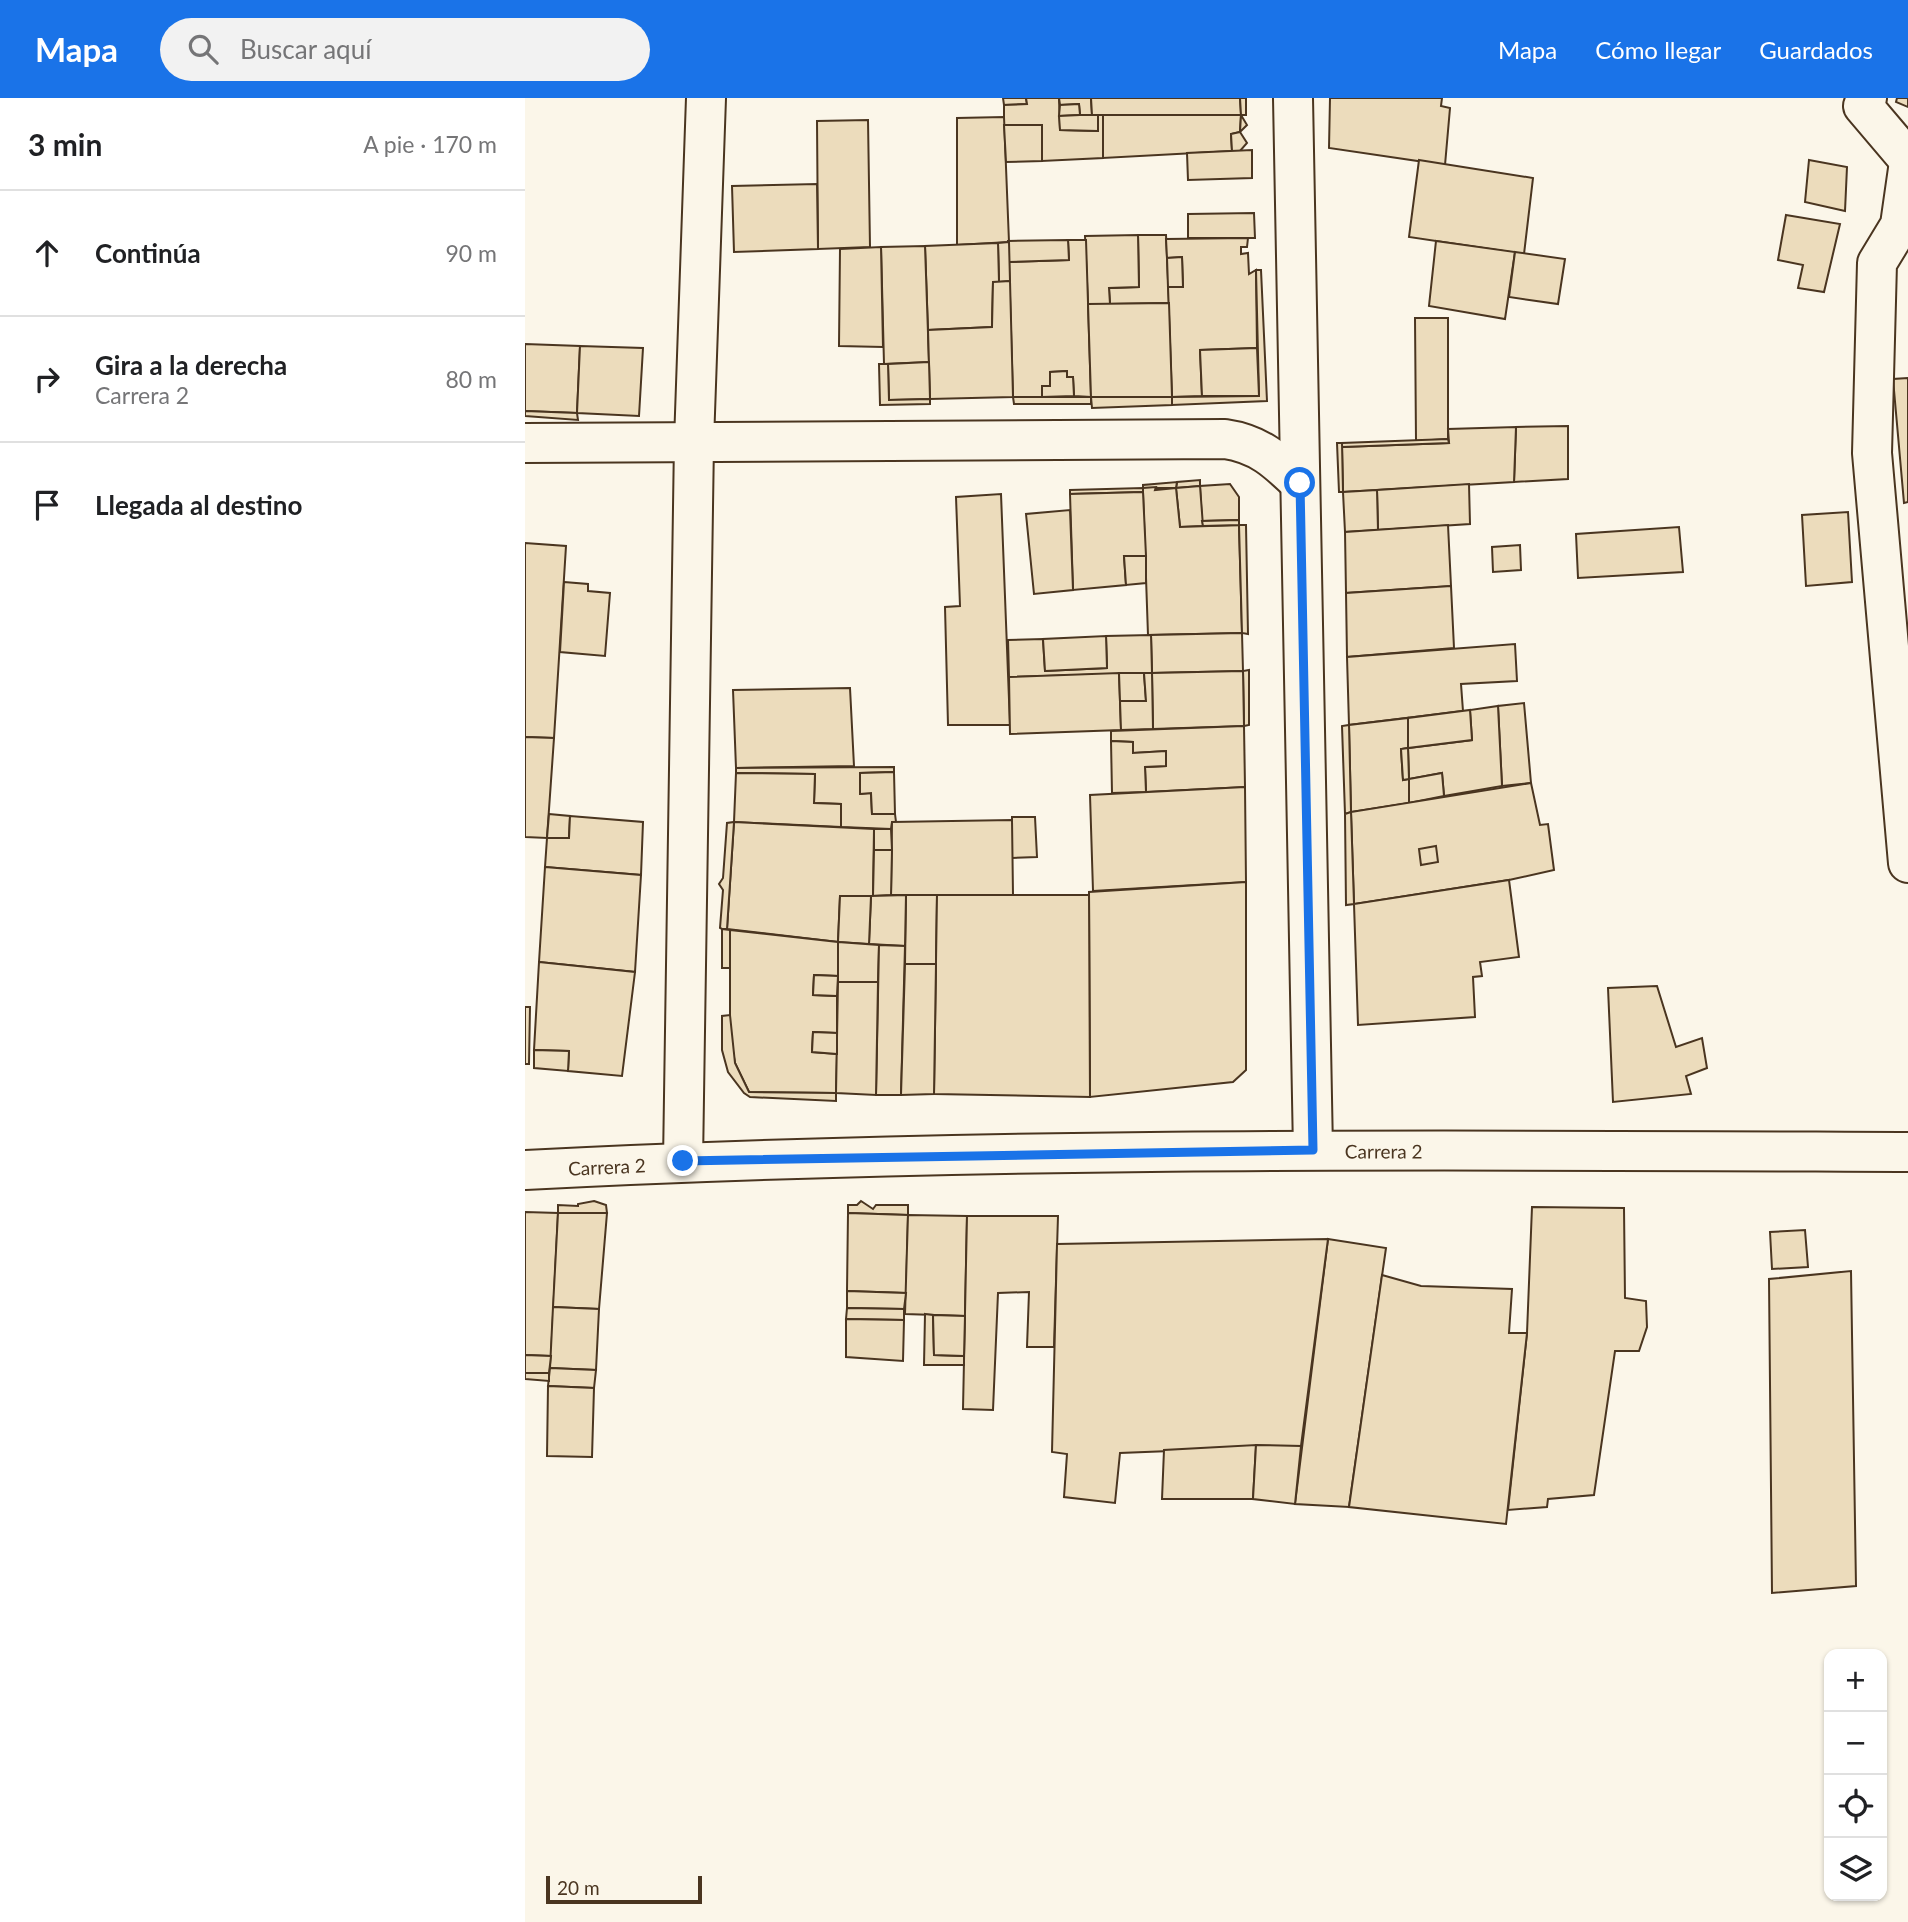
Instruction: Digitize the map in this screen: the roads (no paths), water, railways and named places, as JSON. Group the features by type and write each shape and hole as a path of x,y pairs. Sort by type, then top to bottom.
{"street":[{"path":"683,1161 694,442 706,98"},
{"path":"1293,98 1313,1150"},
{"path":"1867,98 1863,106 1908,159"},
{"path":"1908,169 1892,269 1872,453 1908,863"},
{"path":"525,443 1225,439 1246,442 1270,454 1300,483"},
{"name":"Carrera 2","path":"525,1170 683,1161 1313,1150 1908,1152"}]}
